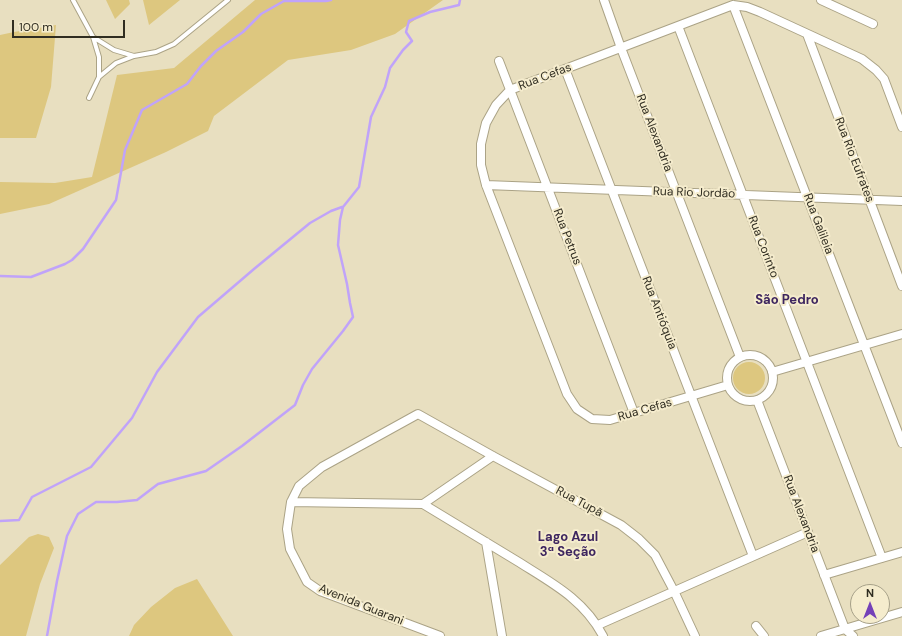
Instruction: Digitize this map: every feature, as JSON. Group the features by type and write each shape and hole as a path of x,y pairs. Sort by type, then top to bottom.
{"street":[{"name":"Rua Alexandria","path":"604,0 621,48 740,357"},
{"path":"821,0 873,24"},
{"path":"735,2 760,12 862,60 876,70 884,79 902,127"},
{"name":"Rua Cefas","path":"728,385 610,420 592,418 577,409 567,394 486,185 481,165 481,144 486,123 496,105 510,90 678,26 735,2"},
{"name":"Rua Galileia","path":"735,2 902,442"},
{"name":"Rua Corinto","path":"678,26 882,558"},
{"name":"Rua Rio Eufrates","path":"807,34 902,286"},
{"name":"Rua Petrus","path":"499,62 634,413"},
{"name":"Rua Antióquia","path":"565,69 753,556"},
{"name":"Rua Rio Jordão","path":"486,185 902,200"},
{"path":"772,372 902,334"},
{"path":"748,355 763,359 769,365 772,372 772,386 763,397 757,400 743,400 736,397 731,392 728,385 727,378 730,366 740,357 748,355"},
{"name":"Rua Alexandria","path":"757,400 845,629"},
{"name":"Rua Tupã","path":"418,414 621,525 639,539 655,556 674,591 695,636"},
{"name":"Avenida Guarani","path":"418,414 322,467 299,486 291,502 287,528 290,549 307,582 320,591 440,636"},
{"path":"423,504 493,456"},
{"path":"291,502 423,504 567,593 598,625 603,636"},
{"path":"598,625 808,532"},
{"path":"486,542 502,636"},
{"path":"824,575 902,552"},
{"path":"821,636 902,612"},
{"path":"756,626 764,636"},
{"path":"845,629 853,636"}],"lane":[{"path":"73,0 93,37 99,57 99,77"},
{"path":"89,98 99,77 116,63 134,56 156,52 174,44 228,0"},
{"path":"93,37 114,50 134,56"}],"shaded area":[{"path":"106,0 129,0 130,4 115,19"},
{"path":"143,0 180,0 149,25"},
{"path":"255,0 443,0 395,34 351,50 288,60 214,116 208,131 166,152 49,204 0,214 0,182 55,183 92,177 117,75 174,68"},
{"path":"56,25 51,87 36,138 0,138 0,35"},
{"path":"746,362 752,362 761,366 765,378 761,390 752,394 746,394 737,390 733,381 733,375 737,366"},
{"path":"38,534 49,537 54,548 40,584 26,636 0,636 0,565 29,537"},
{"path":"197,579 233,636 129,636 134,625 151,607 175,588"}],"waterway":[{"path":"0,276 31,277 65,264 72,260 83,249 116,200 125,150 142,110 187,84 201,66 216,51 243,32 261,14 284,1 331,0"},
{"path":"47,636 67,536 78,514 96,502 137,500 158,484 206,471 242,446 295,405 303,385 312,369 353,317 338,245 340,220 343,207 359,187 371,117 385,87 390,68 403,50 412,41 406,32 409,21 430,12 459,5 460,0"},
{"path":"0,521 19,520 32,497 91,467 132,418 157,372 198,317 310,223 331,211 342,207"}],"district":[{"name":"São Pedro","path":"787,301"},
{"name":"Lago Azul 3ª Seção","path":"568,546"}]}
